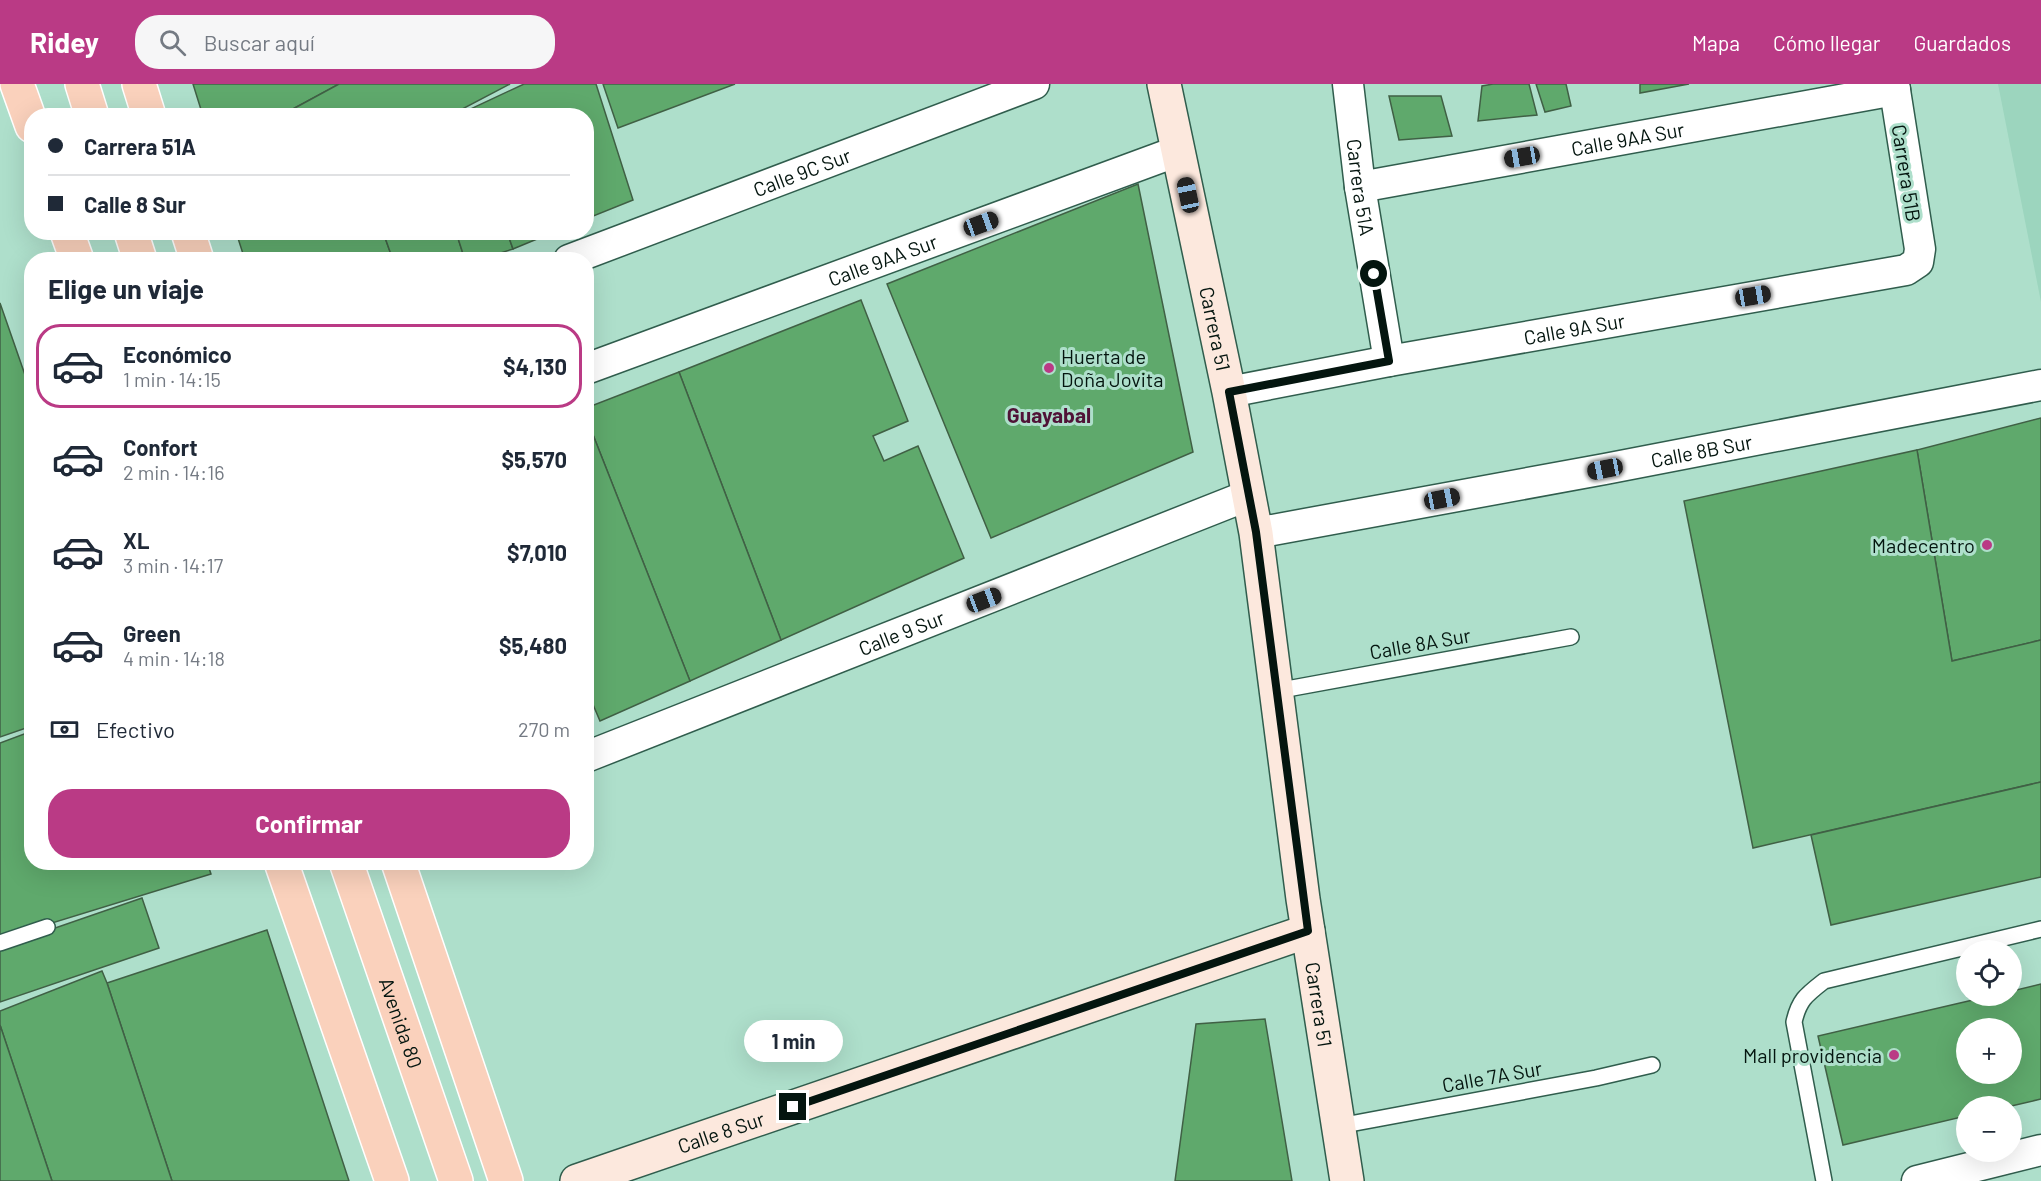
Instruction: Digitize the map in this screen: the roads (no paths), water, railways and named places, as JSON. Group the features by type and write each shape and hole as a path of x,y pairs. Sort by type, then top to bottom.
{"main road":[{"path":"17,84 26,108"},
{"path":"82,84 90,108"},
{"path":"139,84 146,108"},
{"path":"284,870 392,1181"},
{"name":"Avenida 80","path":"349,870 456,1181"},
{"path":"401,870 506,1181"}],"street":[{"name":"Calle 9C Sur","path":"590,252 1034,84"},
{"name":"Carrera 51","path":"1164,84 1256,532 1308,931 1347,1181"},
{"name":"Carrera 51A","path":"1348,84 1360,187 1389,361"},
{"name":"Calle 9AA Sur","path":"1360,187 1894,87"},
{"name":"Carrera 51B","path":"1894,87 1920,249 1918,262"},
{"name":"Calle 9AA Sur","path":"594,366 1178,151"},
{"name":"Calle 9A Sur","path":"1229,392 1389,361 1906,270 1918,262"},
{"name":"Calle 8B Sur","path":"1256,532 1593,471 2041,385"},
{"name":"Calle 9 Sur","path":"594,755 1249,495"},
{"name":"Calle 8 Sur","path":"577,1181 1308,931"},
{"path":"1917,1181 2041,1150"}],"lane":[{"name":"Calle 8A Sur","path":"1276,691 1571,637"},
{"path":"0,944 47,927"},
{"path":"1824,1181 1794,1023 1805,995 1824,981 2041,929"},
{"name":"Calle 7A Sur","path":"1339,1126 1596,1078 1652,1065"}],"place":[{"name":"Huerta de Doña Jovita","path":"1049,368"},
{"name":"Madecentro","path":"1987,545"},
{"name":"Mall providencia","path":"1894,1055"}],"district":[{"name":"Guayabal","path":"1049,414"}]}
